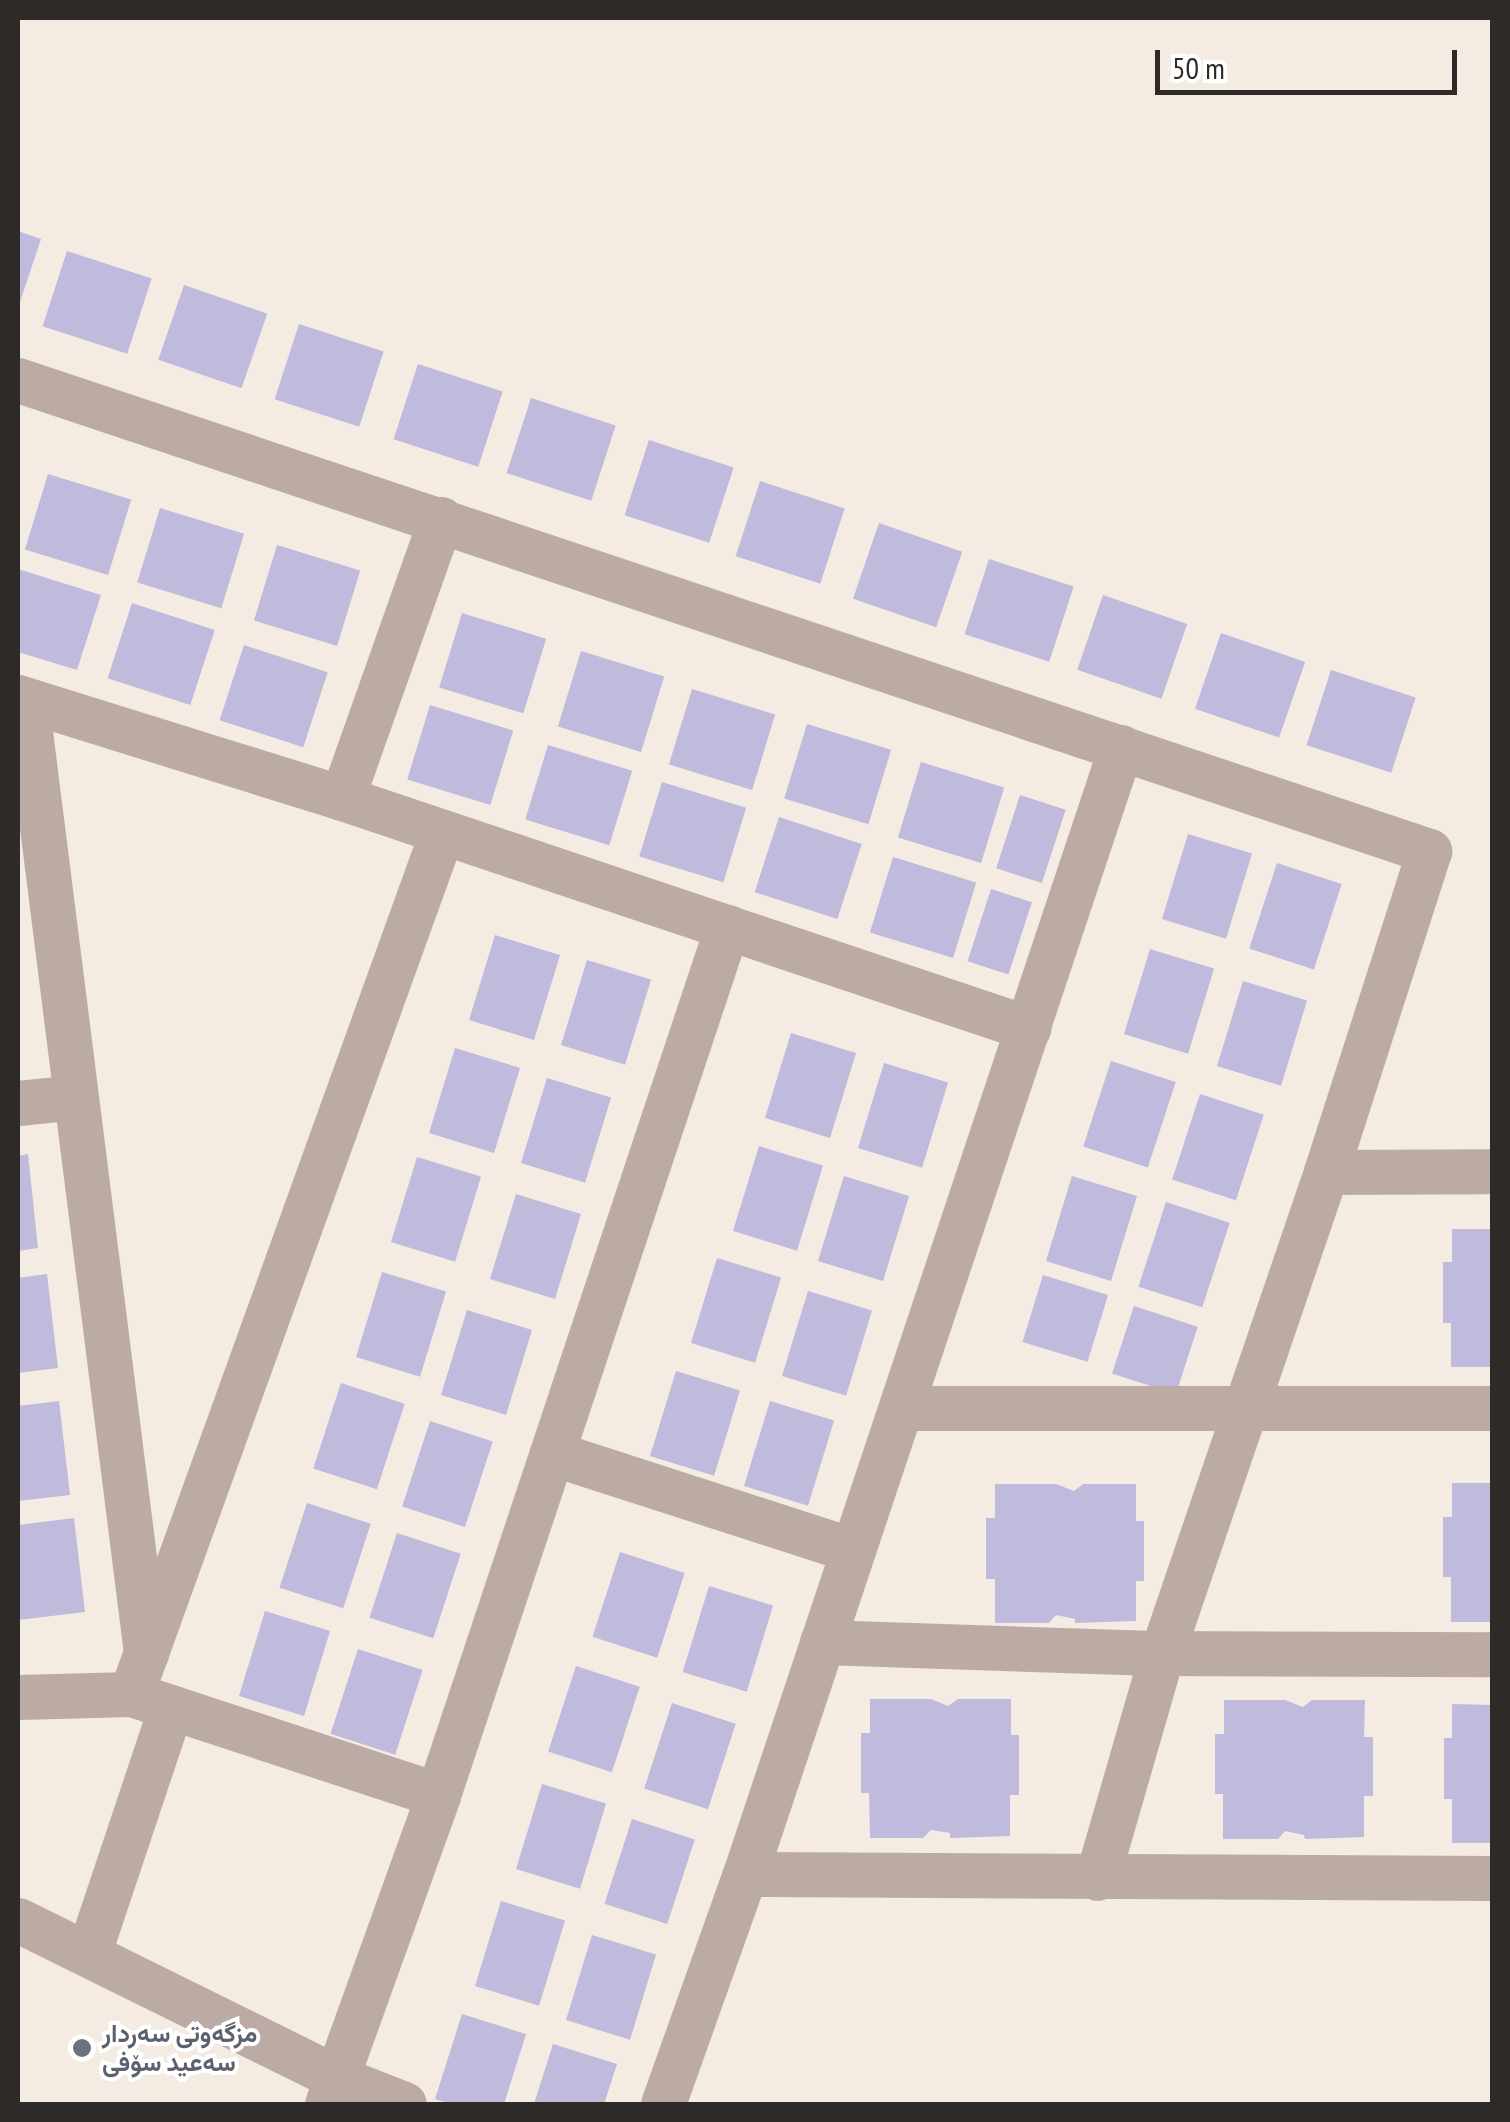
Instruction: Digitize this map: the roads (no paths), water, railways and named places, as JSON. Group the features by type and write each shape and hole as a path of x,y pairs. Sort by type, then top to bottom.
{"street":[{"path":"18,380 1429,851 1326,1172 1162,1653 1096,1878"},
{"path":"342,798 441,519"},
{"path":"149,1684 22,698 342,798 1028,1028"},
{"path":"663,2104 745,1874 1122,747"},
{"path":"90,1952 149,1684 442,832"},
{"path":"331,2091 438,1795 727,927"},
{"path":"18,1104 76,1097"},
{"path":"1326,1172 1492,1172"},
{"path":"901,1408 1492,1408"},
{"path":"552,1454 853,1550"},
{"path":"822,1642 1162,1653 1492,1654"},
{"path":"18,1697 149,1684 438,1795"},
{"path":"745,1874 1492,1878"},
{"path":"18,1920 90,1952 331,2091 404,2104"}],"place":[{"name":"مزگەوتی سەردار سەعید سۆفی","path":"82,2048"}]}
